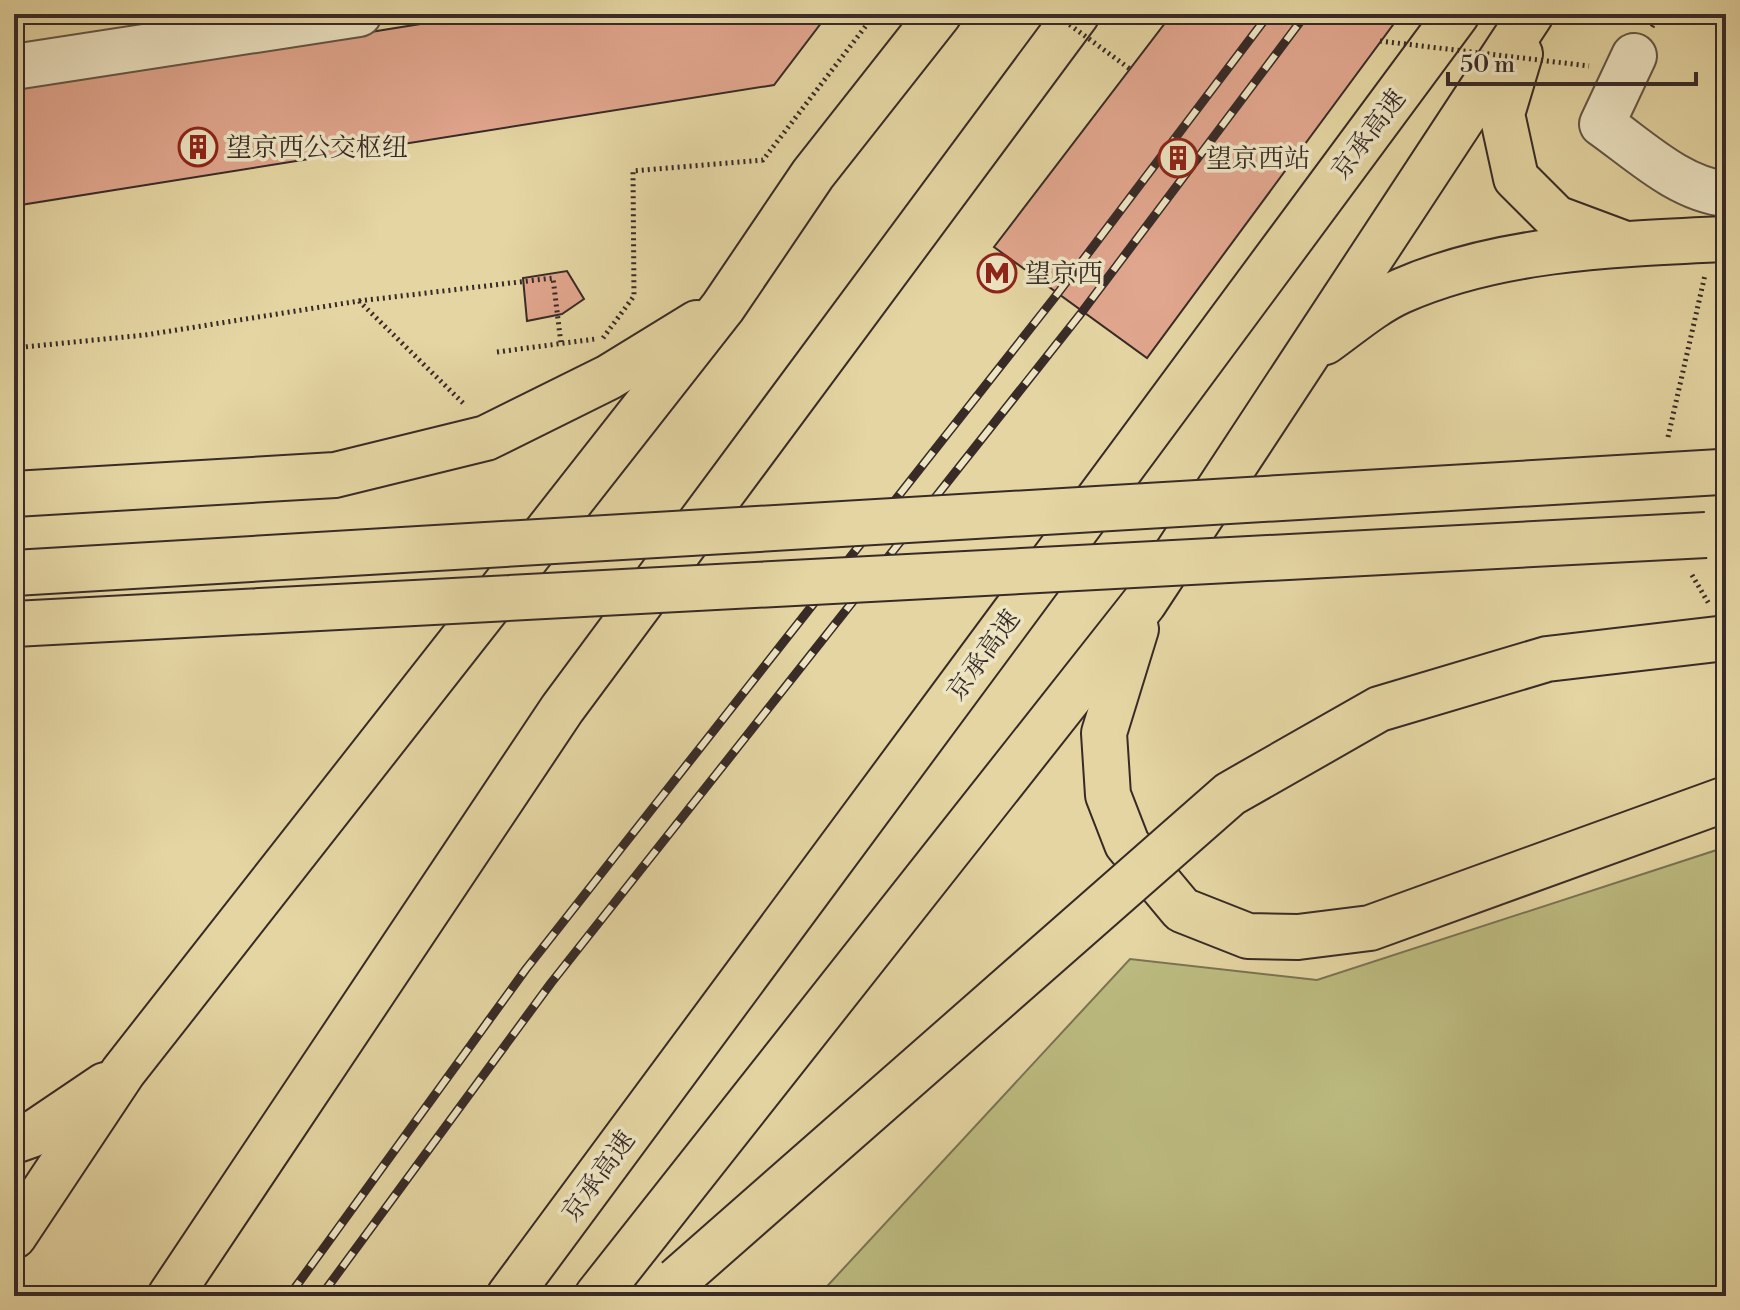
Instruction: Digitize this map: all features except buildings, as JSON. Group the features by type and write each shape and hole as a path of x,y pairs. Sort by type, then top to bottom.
{"main road":[{"path":"14,1236 123,1072 723,307 813,174 939,14"},
{"path":"170,1296 562,709 1077,14"},
{"name":"京承高速","path":"509,1296 1457,14"},
{"path":"1531,14 1502,114 1516,178 1556,218 1625,244 1716,254"},
{"path":"597,1296 1144,603 1531,14"},
{"path":"1309,352 1399,292 1471,266 1625,244"},
{"path":"14,494 335,475 486,438 609,377 723,307"},
{"path":"14,573 1720,472"},
{"path":"14,624 1706,535"},
{"path":"1144,603 1104,733 1108,795 1127,844 1182,910 1248,936 1298,937 1370,928 1726,799"},
{"path":"668,1288 1230,794 1379,709 1547,659 1726,638"},
{"path":"14,1141 31,1135 123,1072"}],"street":[{"path":"14,67 359,14"},
{"path":"1634,56 1602,124 1678,178 1696,187 1726,194"}],"path":[{"path":"497,352 603,338 634,296 633,171 763,160 875,14"},
{"path":"1055,14 1130,69"},
{"path":"1380,41 1589,66"},
{"path":"1665,448 1716,254"},
{"path":"14,348 145,335 359,301 553,278 561,344"},
{"path":"359,301 461,404 475,400"}],"shaded area":[{"path":"1726,847 1726,1296 818,1296 1130,959 1317,980"}],"railway":[{"path":"289,1296 526,969 1055,297 1269,14"},
{"path":"321,1296 551,983 1082,312 1306,14"}],"place":[{"name":"望京西公交枢纽","path":"198,147"},
{"name":"望京西站","path":"1178,158"},
{"name":"望京西","path":"997,273"}]}
